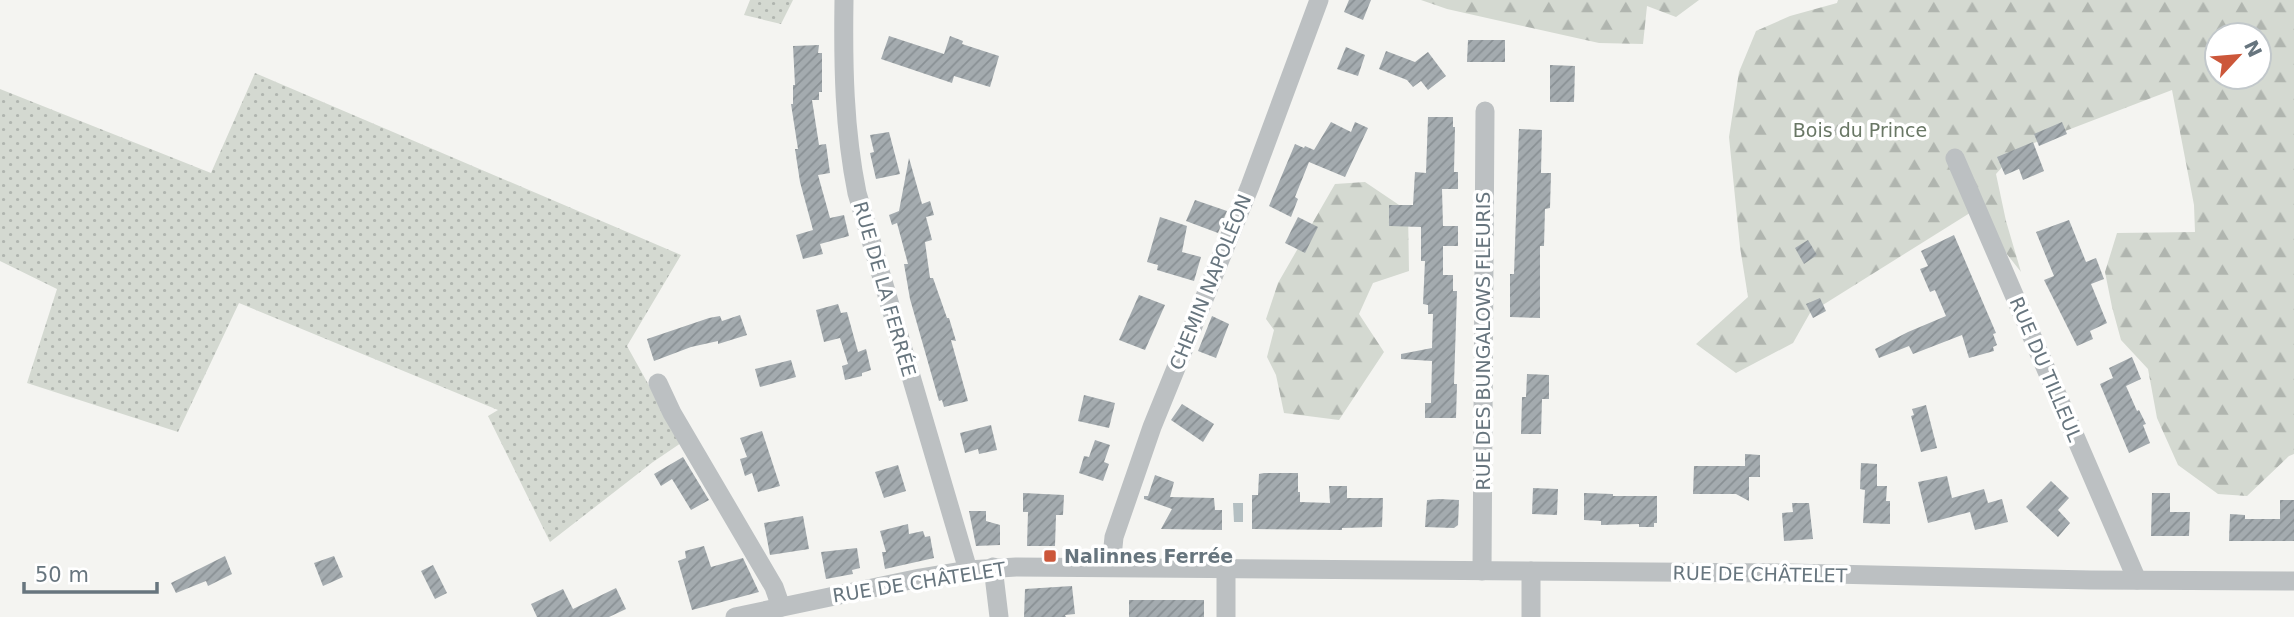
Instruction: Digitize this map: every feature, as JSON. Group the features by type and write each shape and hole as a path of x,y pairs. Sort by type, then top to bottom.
{"street":[{"name":"RUE DE LA FERRÉE","path":"844,0 844,103 848,150 857,193 968,570"},
{"name":"CHEMIN NAPOLÉON","path":"1111,567 1114,537 1152,427 1250,186 1319,0"},
{"name":"RUE DES BUNGALOWS FLEURIS","path":"1482,570 1485,111"},
{"name":"RUE DU TILLEUL","path":"1955,158 2137,580"},
{"path":"658,383 672,413 774,587 781,607"},
{"name":"RUE DE CHÂTELET","path":"735,617 993,567 1482,570 2294,581"},
{"path":"993,567 999,617"},
{"path":"1226,569 1226,617"},
{"path":"1531,571 1531,617"}],"green space":[{"path":"750,0 793,0 781,24 744,15"},
{"path":"1421,0 1699,0 1676,17 1647,6 1643,44 1599,43 1447,9"},
{"name":"Bois du Prince","path":"1838,0 2294,0 2294,454 2247,496 2218,494 2178,465 2157,418 2148,369 2121,340 2105,272 2117,233 2195,232 2194,205 2172,90 2018,149 1996,174 2021,272 1973,211 1810,313 1793,343 1736,373 1696,344 1748,297 1729,137 1739,72 1756,31 1790,16 1837,3"},
{"path":"255,73 681,255 627,346 681,443 550,542 488,416 498,410 239,303 178,432 27,383 57,289 0,261 0,89 211,173"},
{"path":"1365,182 1408,211 1409,271 1373,283 1359,314 1384,352 1339,420 1284,413 1276,375 1267,357 1274,330 1266,319 1278,283 1335,184"}],"shaded area":[{"path":"1233,503 1243,503 1243,522 1234,522"}],"building":[{"path":"1349,0 1371,0 1363,20 1344,12"},
{"path":"889,36 944,54 950,36 963,41 962,44 999,56 990,87 954,76 952,83 881,59"},
{"path":"1468,40 1505,40 1505,62 1467,62"},
{"path":"819,45 818,53 822,53 822,92 819,92 819,100 812,100 819,145 826,144 830,173 818,175 830,218 844,215 849,236 820,244 823,254 803,259 796,235 813,230 800,182 795,149 798,149 791,104 795,85 793,46"},
{"path":"1346,47 1365,55 1358,76 1337,69"},
{"path":"1386,51 1415,62 1428,52 1446,76 1428,90 1421,81 1413,87 1407,80 1379,69"},
{"path":"1550,65 1575,66 1574,102 1550,102"},
{"path":"1428,117 1453,117 1455,127 1454,172 1458,172 1458,189 1442,189 1443,226 1458,226 1458,246 1443,246 1443,275 1453,275 1453,291 1457,291 1454,384 1457,384 1456,418 1425,418 1425,403 1431,403 1432,361 1401,359 1401,354 1432,348 1433,314 1428,314 1428,305 1423,304 1425,261 1421,261 1421,227 1389,226 1389,205 1413,205 1415,172 1426,173"},
{"path":"1331,122 1351,132 1355,122 1368,128 1345,177 1309,162 1295,197 1298,199 1291,217 1269,206 1295,144 1314,150"},
{"path":"2062,122 2067,134 2039,146 2034,134"},
{"path":"1519,129 1542,130 1541,173 1551,173 1550,208 1545,209 1544,246 1540,246 1540,318 1510,317"},
{"path":"889,132 900,174 876,179 870,153 874,152 870,135"},
{"path":"2033,142 2044,171 2023,180 2019,169 2005,175 1997,157"},
{"path":"909,158 922,204 930,201 934,215 926,217 932,240 925,242 930,278 933,278 949,318 956,341 951,340 968,401 944,407 942,400 939,401 910,299 904,264 908,264 897,223 892,225 889,215 899,211"},
{"path":"1195,200 1227,211 1218,233 1186,221"},
{"path":"1160,217 1187,226 1182,252 1201,257 1194,281 1157,270 1158,265 1147,262"},
{"path":"1298,217 1318,227 1305,253 1285,243"},
{"path":"2069,220 2086,262 2096,258 2104,279 2091,284 2107,323 2090,331 2093,339 2077,346 2044,280 2054,276 2036,232"},
{"path":"1954,235 1996,333 1993,334 1997,345 1993,347 1994,351 1969,358 1962,335 1913,354 1909,346 1879,358 1875,349 1946,316 1935,290 1930,292 1920,269 1928,266 1921,251"},
{"path":"1808,240 1817,255 1804,264 1795,248"},
{"path":"1139,295 1165,305 1145,350 1119,340"},
{"path":"1820,298 1826,311 1813,318 1806,304"},
{"path":"838,304 841,313 847,312 858,352 866,349 871,370 862,373 862,376 845,380 842,366 848,364 840,338 824,342 816,310"},
{"path":"740,315 747,335 718,344 718,341 691,347 654,361 647,339 709,318 720,316 722,321"},
{"path":"1212,316 1229,324 1216,358 1198,351"},
{"path":"2132,357 2141,379 2126,386 2146,424 2143,425 2150,443 2129,453 2100,384 2113,378 2109,368"},
{"path":"791,360 796,377 760,387 755,369"},
{"path":"1527,374 1549,375 1549,399 1542,399 1541,434 1521,434 1522,397 1526,397"},
{"path":"1084,395 1115,403 1109,428 1078,421"},
{"path":"1182,404 1214,424 1203,442 1171,420"},
{"path":"1926,405 1937,448 1921,452 1911,416 1914,415 1912,409"},
{"path":"991,425 997,450 979,454 978,449 965,453 960,433"},
{"path":"762,431 780,486 758,492 752,473 745,476 740,459 747,457 740,438"},
{"path":"1095,440 1110,445 1104,462 1109,464 1103,481 1079,473 1084,456 1089,457"},
{"path":"1745,454 1760,455 1760,477 1749,477 1749,501 1736,494 1693,494 1694,466 1745,466"},
{"path":"683,457 709,500 691,510 672,479 661,486 654,474"},
{"path":"1861,463 1877,464 1877,486 1887,486 1886,501 1890,501 1890,524 1863,523 1865,490 1860,489"},
{"path":"898,465 906,491 884,498 875,472"},
{"path":"1298,473 1300,502 1330,503 1329,486 1347,486 1347,498 1383,498 1382,527 1342,530 1252,529 1252,495 1258,495 1259,474"},
{"path":"1155,475 1174,482 1170,497 1214,498 1215,510 1222,510 1222,530 1161,529 1172,509 1144,499 1144,496 1148,496"},
{"path":"1947,476 1952,498 1984,489 1988,503 2002,499 2008,522 1975,530 1970,512 1928,523 1918,482"},
{"path":"2051,481 2069,498 2058,510 2070,523 2058,537 2026,507"},
{"path":"1533,488 1558,489 1557,515 1532,514"},
{"path":"1023,493 1064,495 1063,515 1056,515 1055,546 1027,546 1028,512 1023,512"},
{"path":"1584,493 1657,496 1657,523 1654,523 1654,527 1639,527 1639,524 1601,525 1601,521 1584,520"},
{"path":"2152,493 2170,493 2170,512 2190,512 2189,536 2151,536"},
{"path":"1427,500 1459,500 1458,525 1454,528 1425,527"},
{"path":"2280,500 2294,500 2294,541 2229,541 2230,514 2245,515 2245,519 2280,519"},
{"path":"1792,503 1809,503 1813,539 1784,541 1782,513 1793,512"},
{"path":"969,511 986,511 986,521 1000,525 1000,545 976,546"},
{"path":"803,516 809,549 770,555 764,523"},
{"path":"908,524 909,534 923,531 925,537 930,536 934,558 885,569 882,552 886,552 880,531"},
{"path":"704,546 711,567 743,558 759,592 692,610 678,561 686,558 685,551"},
{"path":"857,548 860,568 852,570 853,574 826,579 821,552"},
{"path":"225,556 232,574 208,586 206,581 176,593 171,583"},
{"path":"334,556 343,577 323,586 314,563"},
{"path":"433,565 447,593 435,599 421,571"},
{"path":"1072,586 1075,614 1065,615 1066,617 1024,617 1025,589"},
{"path":"616,588 626,609 609,617 537,617 531,604 563,589 573,609"},
{"path":"1129,600 1204,600 1204,617 1129,617"}],"place":[{"name":"Nalinnes Ferrée","path":"1050,556"}]}
